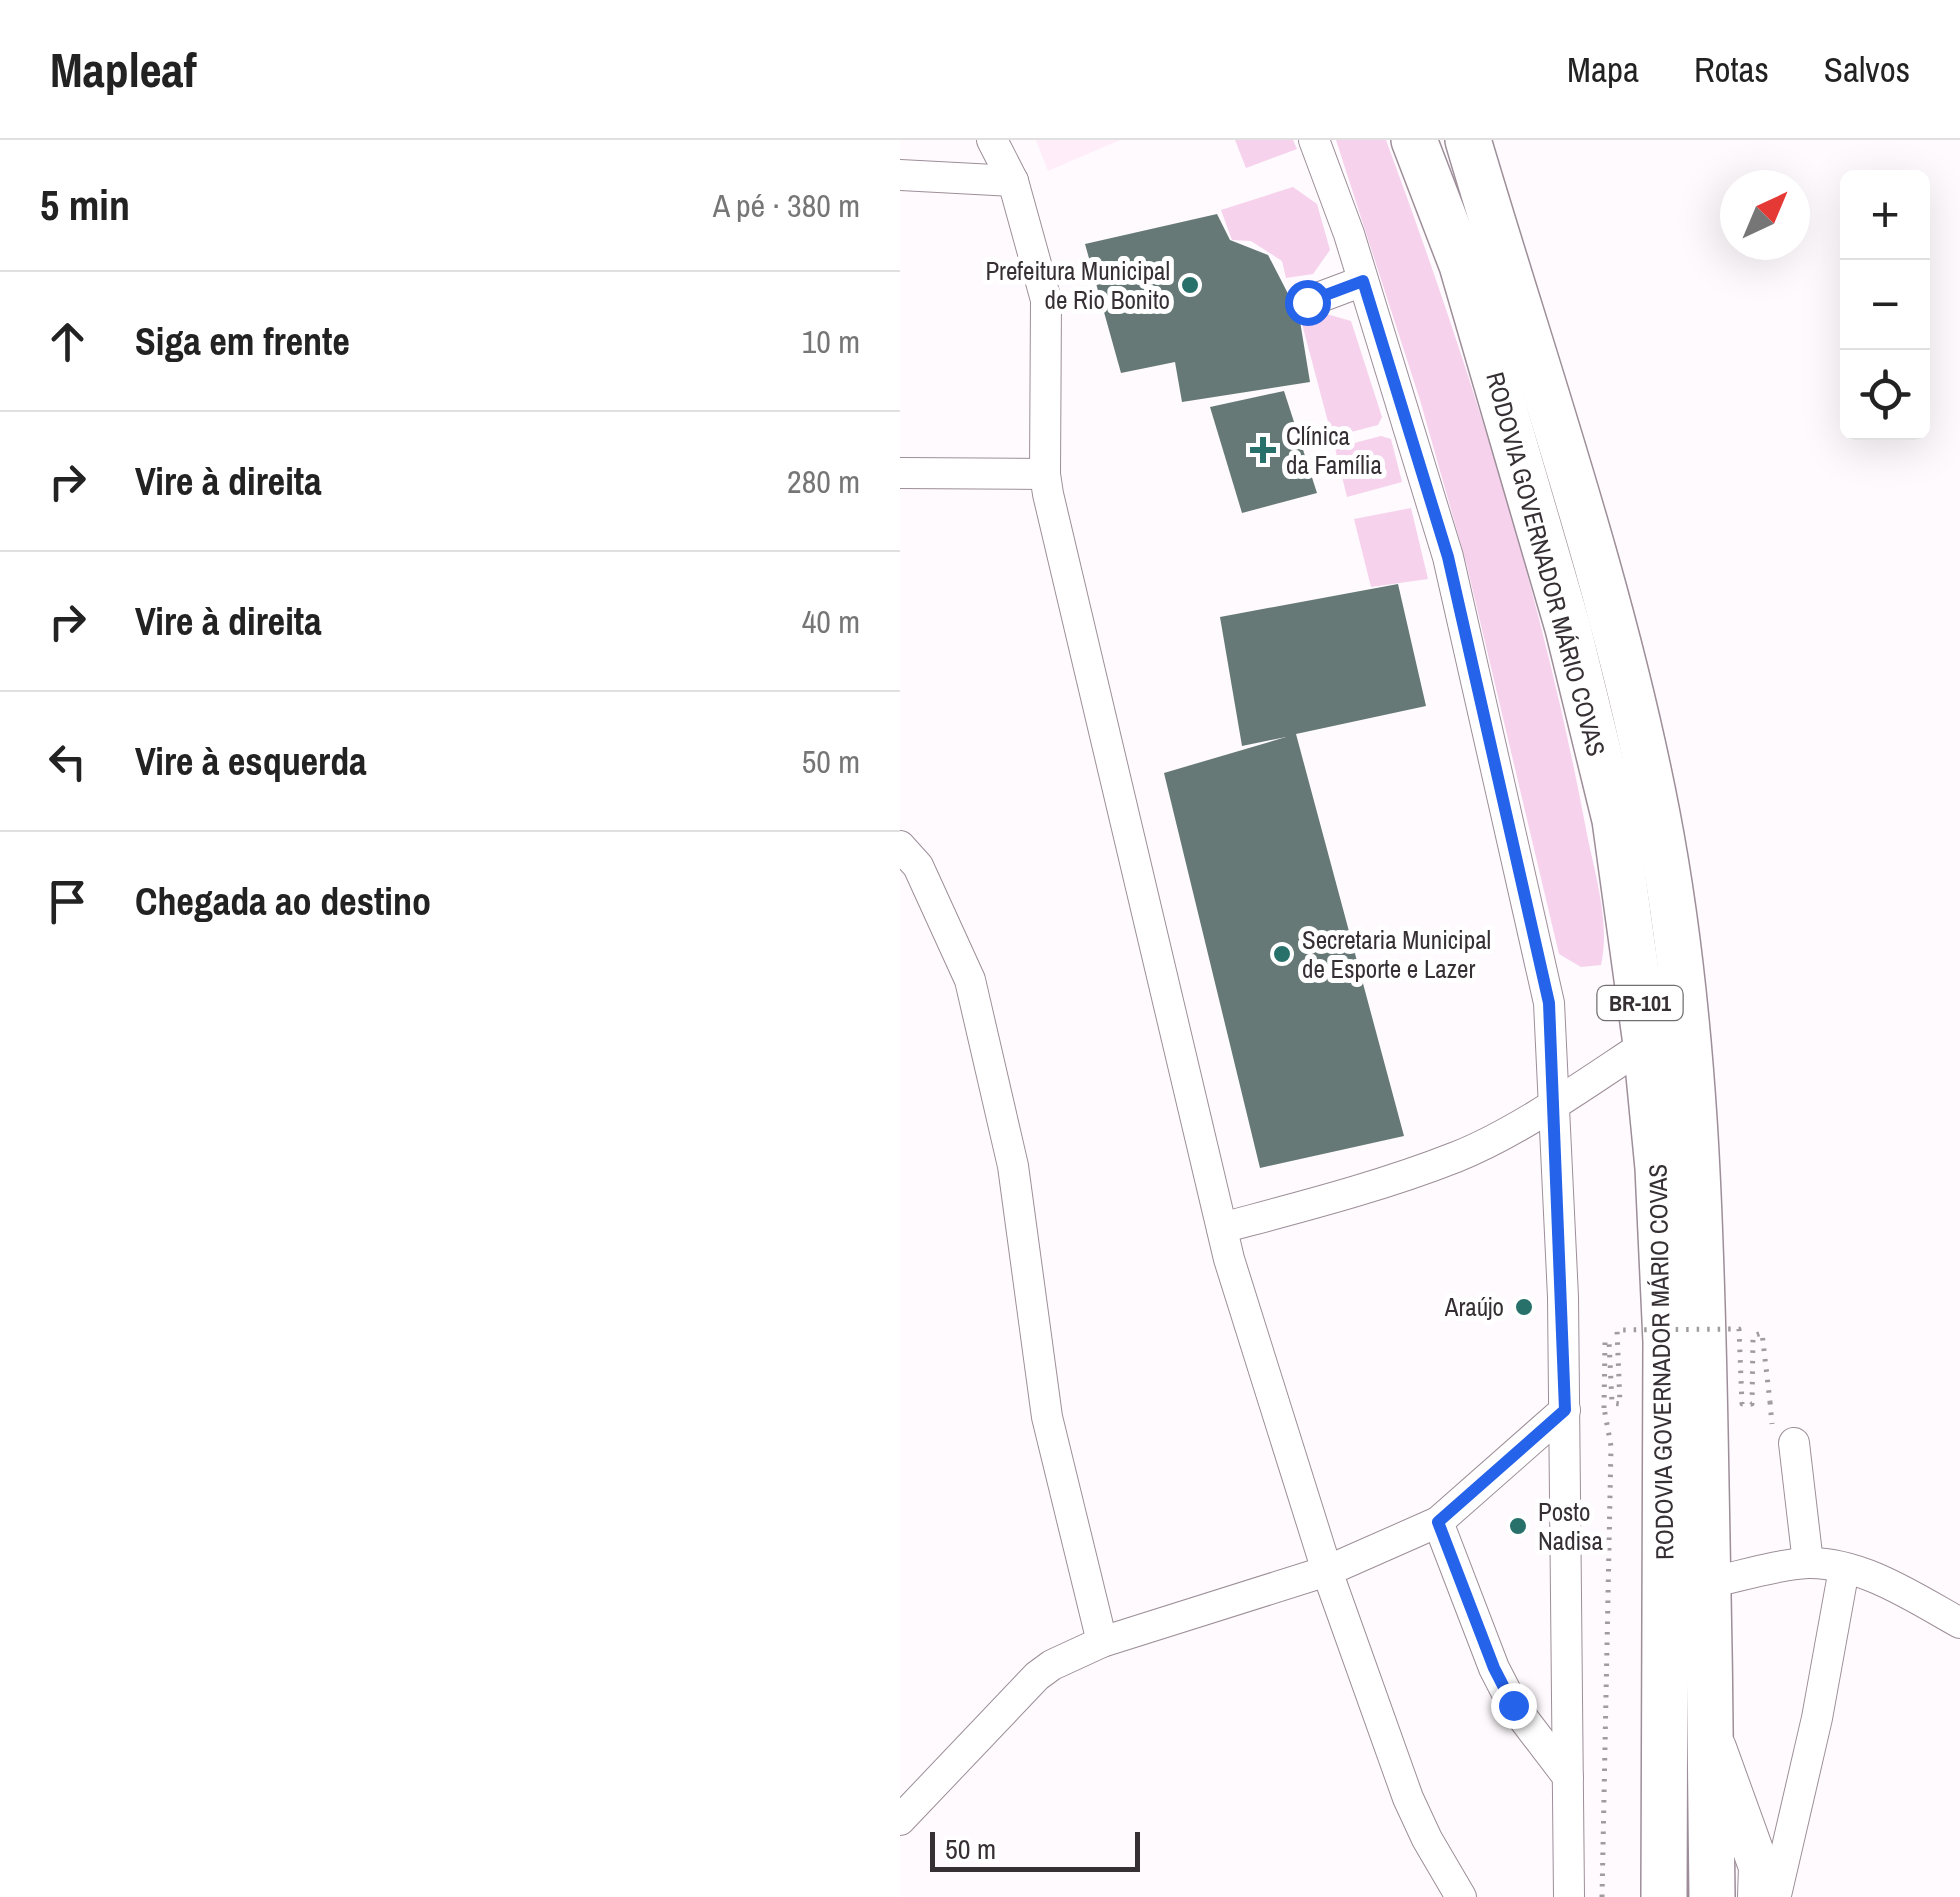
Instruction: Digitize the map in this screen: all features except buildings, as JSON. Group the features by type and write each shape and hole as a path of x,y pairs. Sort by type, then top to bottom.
{"highway":[{"name":"RODOVIA GOVERNADOR MÁRIO COVAS","path":"1414,140 1462,264 1568,628 1616,820 1658,1168 1666,1342 1664,1897"},
{"name":"RODOVIA GOVERNADOR MÁRIO COVAS","path":"1477,152 1612,622 1657,815 1692,1075 1702,1280 1712,1897"}],"main road":[{"path":"1711,1736 1768,1889"}],"street":[{"path":"992,140 1013,181 1046,300 1045,474 1109,760 1222,1228 1327,1570 1408,1798 1460,1897"},
{"path":"1314,140 1363,281 1452,576 1549,1003 1565,1410 1569,1897"},
{"path":"900,175 1013,181"},
{"path":"1307,302 1363,281"},
{"path":"900,472 1045,474"},
{"path":"900,846 918,866 970,980 1012,1166 1047,1417 1102,1642"},
{"path":"1222,1228 1326,1200 1458,1156 1555,1104 1646,1044"},
{"path":"900,1820 1052,1665 1102,1642 1327,1570 1438,1522 1565,1410"},
{"path":"1794,1442 1808,1563"},
{"path":"1438,1522 1494,1668 1513,1705 1568,1778"},
{"path":"1708,1583 1808,1563 1856,1573 1908,1594 1960,1623"},
{"path":"1768,1889 1856,1573"}],"path":[{"path":"1602,1897 1611,1446 1604,1408 1605,1342 1609,1342 1612,1403 1620,1404 1617,1330 1739,1329 1742,1404 1752,1404 1753,1336 1762,1333 1770,1402"}],"shaded area":[{"path":"1036,140 1120,140 1048,171"},
{"path":"1235,140 1293,140 1297,149 1246,168"},
{"path":"1336,140 1386,140 1446,308 1500,478 1547,650 1602,912 1601,965 1581,967 1559,954 1467,566 1420,400"},
{"path":"1293,187 1317,204 1330,250 1313,274 1286,278 1282,261 1251,241 1232,240 1221,210"},
{"path":"1316,311 1351,321 1382,417 1378,425 1332,437 1301,320"},
{"path":"1381,436 1391,439 1402,482 1347,497 1335,448"},
{"path":"1411,508 1428,579 1371,587 1354,519"}],"place":[{"name":"Prefeitura Municipal de Rio Bonito","path":"1190,285"},
{"name":"Clínica da Família","path":"1263,450"},
{"name":"Secretaria Municipal de Esporte e Lazer","path":"1282,954"},
{"name":"Araújo","path":"1524,1307"},
{"name":"Posto Nadisa","path":"1518,1526"}],"route":[{"path":"1307,302 1363,281 1448,557 1549,1003 1565,1410 1438,1522 1494,1668 1513,1705"}]}
